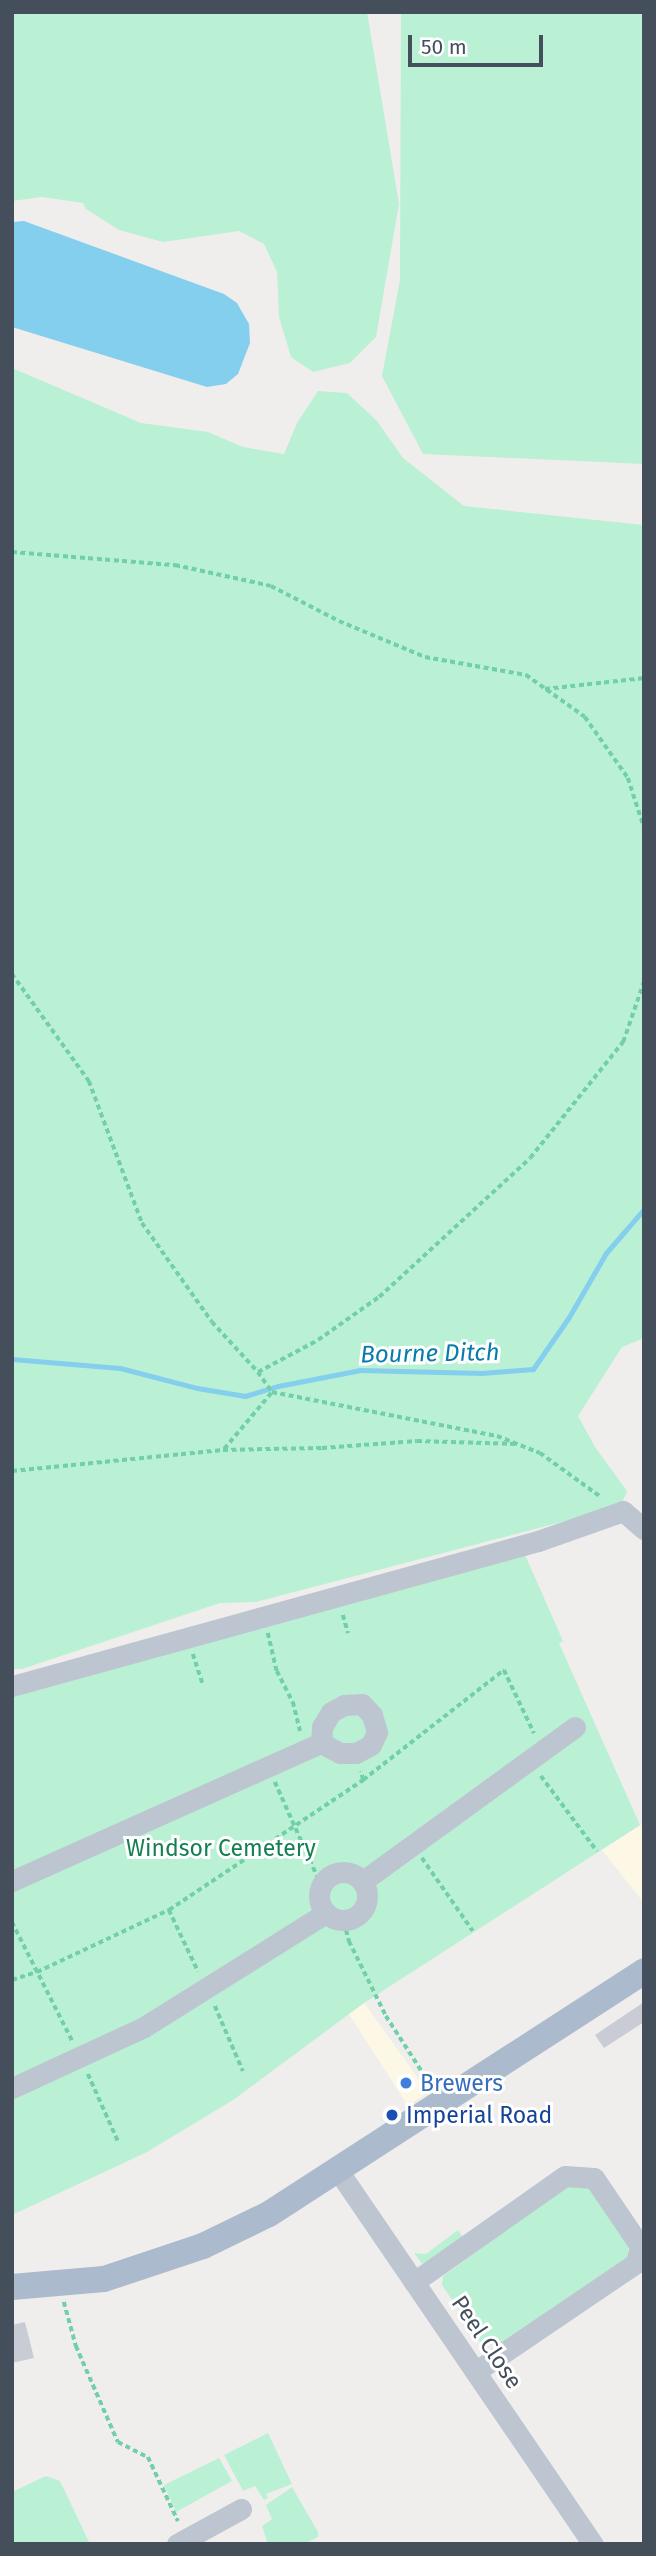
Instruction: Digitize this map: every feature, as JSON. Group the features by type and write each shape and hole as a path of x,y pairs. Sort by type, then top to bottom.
{"main road":[{"path":"12,2287 104,2279 203,2246 269,2214 440,2101 643,1974"}],"street":[{"path":"12,1686 538,1541 623,1511 644,1529"},
{"path":"12,1881 311,1747 331,1712 344,1705 362,1704 372,1715 377,1732 371,1745 356,1753 340,1753 311,1747"},
{"path":"363,1881 575,1727"},
{"path":"12,2088 144,2027 335,1917 355,1917 365,1907 368,1893 363,1881 346,1872 335,1873 321,1885 319,1900 335,1917"},
{"name":"Peel Close","path":"337,2169 593,2544"},
{"path":"414,2282 565,2176 594,2178 640,2246 641,2256 636,2263 475,2372"},
{"path":"181,2541 241,2509"}],"path":[{"path":"12,552 175,565 271,586 339,621 425,657 526,676 585,717 628,778 644,827"},
{"path":"545,689 644,678"},
{"path":"12,974 89,1081 142,1223 212,1322 272,1391 497,1436 540,1453 623,1511"},
{"path":"258,1372 318,1340 379,1297 530,1157 624,1042 644,981"},
{"path":"223,1450 272,1391"},
{"path":"12,1471 223,1450 322,1448 417,1441 517,1444"},
{"path":"265,1617 277,1671 311,1747"},
{"path":"188,1639 202,1685"},
{"path":"12,1980 37,1972 169,1910 363,1780 503,1671 536,1755 597,1851"},
{"path":"356,1753 363,1780"},
{"path":"268,1767 321,1885"},
{"path":"413,1845 473,1931"},
{"path":"169,1910 243,2071"},
{"path":"335,1917 386,2016 440,2101"},
{"path":"12,1922 81,2058 118,2141"},
{"path":"59,2283 76,2346 118,2442 148,2457 181,2541"}],"shaded area":[{"path":"644,1823 644,1903 602,1850"},
{"path":"364,2003 428,2092 408,2106 349,2014"}],"green space":[{"path":"12,12 367,12 399,204 376,337 350,363 313,372 291,357 279,317 277,272 264,244 239,231 163,242 119,230 86,209 83,203 42,197 12,201"},
{"path":"401,12 644,12 644,464 423,454 382,376 400,280"},
{"path":"12,368 141,423 208,432 243,447 284,454 297,423 318,391 347,393 377,421 403,458 464,506 644,525 644,1338 622,1347 578,1416 595,1447 627,1491 622,1503 619,1507 256,1602 220,1603 22,1669 12,1669"},
{"name":"Windsor Cemetery","path":"522,1548 563,1641 559,1643 640,1825 364,2003 233,2100 147,2152 12,2215 12,1689"},
{"path":"584,2181 629,2241 628,2257 500,2343 483,2346 442,2285 443,2276 570,2184"},
{"path":"458,2230 465,2240 422,2264 414,2253 426,2254"},
{"path":"268,2433 292,2484 266,2494 268,2498 264,2500 255,2486 243,2491 224,2455"},
{"path":"219,2458 232,2481 176,2512 164,2485"},
{"path":"46,2476 60,2481 90,2544 12,2544 12,2492"},
{"path":"292,2487 318,2532 318,2537 304,2544 268,2544 262,2526 272,2519 266,2505"}],"water":[{"path":"24,221 224,294 237,303 249,324 250,343 238,374 226,384 207,387 12,327 12,222"}],"building":[{"path":"644,2002 644,2022 604,2048 595,2035"},
{"path":"25,2322 34,2358 12,2363 12,2325"}],"waterway":[{"name":"Bourne Ditch","path":"12,1359 120,1368 197,1388 245,1396 278,1386 360,1370 482,1373 533,1369 569,1317 606,1253 644,1209"}],"place":[{"name":"Brewers","path":"406,2083"},
{"name":"Imperial Road","path":"392,2115"}]}
